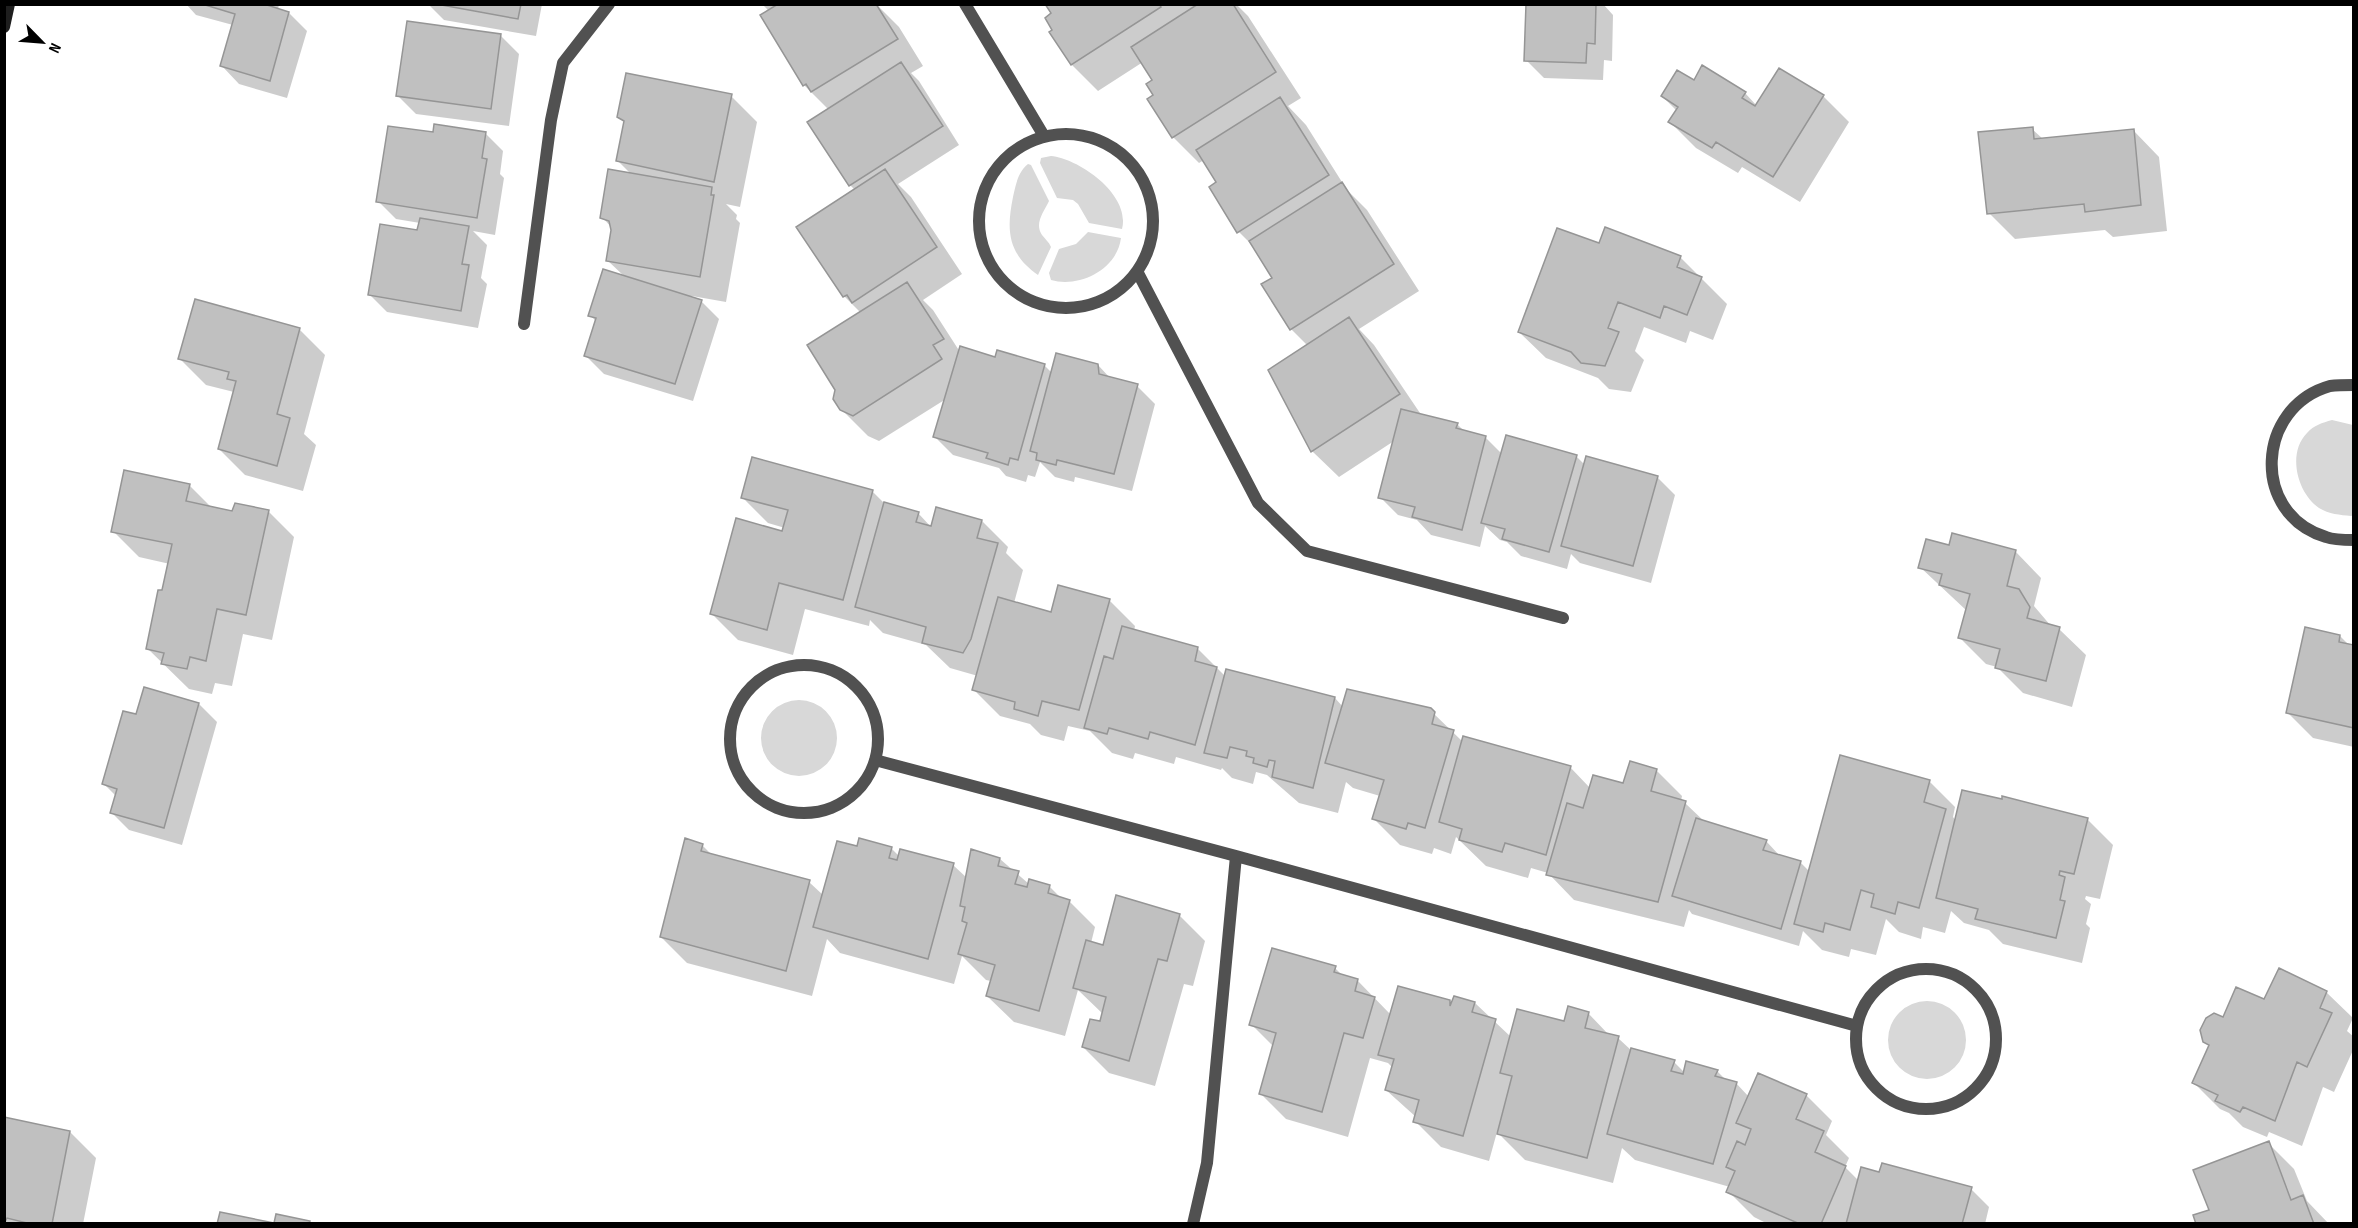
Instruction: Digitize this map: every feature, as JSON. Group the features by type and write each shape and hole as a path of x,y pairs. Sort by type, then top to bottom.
{"main road":[{"path":"4,27 9,4"}],"street":[{"path":"524,324 551,120 562,63 609,4"},
{"path":"964,4 1044,136"},
{"path":"1070,133 1097,138 1120,151 1138,171 1150,195 1154,222 1150,249 1138,273 1116,294 1088,307 1058,309 1029,301 1003,283 986,258 979,228 981,198 994,171 1016,149 1044,136 1070,133"},
{"path":"1138,273 1258,504 1307,551 1563,618"},
{"path":"2354,385 2332,386 2309,395 2290,411 2277,432 2271,456 2273,483 2284,507 2302,526 2326,537 2354,540"},
{"path":"797,665 821,667 843,676 861,692 873,713 878,736 875,760 864,782 846,800 824,811 791,812 775,808 753,794 739,775 731,751 731,726 739,703 754,684 774,671 797,665"},
{"path":"875,760 1857,1026"},
{"path":"1193,1224 1207,1163 1236,856"},
{"path":"1924,968 1947,970 1968,981 1985,998 1995,1021 1997,1044 1992,1066 1979,1086 1961,1100 1940,1108 1918,1109 1895,1102 1877,1089 1863,1071 1856,1049 1857,1026 1865,1004 1880,985 1900,973 1924,968"}],"shaded area":[{"path":"1051,156 1076,164 1101,181 1119,204 1123,216 1122,229 1089,223 1078,204 1073,200 1057,198 1040,163 1041,158"},
{"path":"1028,164 1031,165 1049,201 1039,226 1042,235 1051,247 1038,275 1020,259 1010,231 1015,187"},
{"path":"1088,232 1121,238 1112,259 1095,274 1084,279 1062,282 1051,280 1049,273 1059,249 1076,244"},
{"path":"2332,420 2353,425 2354,515 2351,516 2331,513 2319,508 2305,493 2297,472 2297,451 2301,441 2312,428"},
{"path":"807,700 820,706 831,717 837,730 835,753 820,770 807,776 791,776 778,770 763,753 761,730 767,717 784,702"},
{"path":"1919,1001 1935,1001 1949,1007 1960,1018 1966,1032 1966,1048 1960,1062 1949,1073 1935,1079 1919,1079 1905,1073 1894,1062 1888,1048 1888,1032 1894,1018 1905,1007"}],"building":[{"path":"202,4 264,4 289,12 270,81 220,66 235,14"},
{"path":"436,4 521,4 518,19"},
{"path":"778,4 876,4 898,39 811,92 806,84 803,86 760,15"},
{"path":"1045,4 1159,4 1161,7 1071,65 1049,32 1052,30 1045,18 1051,13"},
{"path":"1198,4 1233,4 1276,72 1172,138 1147,99 1153,95 1146,84 1152,80 1131,47"},
{"path":"1526,4 1596,4 1595,44 1587,43 1586,63 1524,61"},
{"path":"407,21 501,34 491,109 396,96"},
{"path":"901,62 943,126 849,186 807,122"},
{"path":"1702,65 1746,92 1742,98 1755,106 1779,68 1824,95 1773,177 1716,142 1712,148 1668,122 1678,107 1661,96 1677,70 1694,80"},
{"path":"626,73 732,94 714,182 616,161 624,121 617,117"},
{"path":"1280,97 1329,175 1237,233 1209,187 1216,182 1196,150"},
{"path":"434,124 486,132 482,158 487,159 477,218 376,202 388,126 433,132"},
{"path":"2033,127 2034,139 2134,129 2141,205 2085,212 2084,204 1987,214 1978,132"},
{"path":"608,169 712,187 711,195 714,195 700,277 606,261 611,230 609,221 600,218"},
{"path":"885,169 937,247 852,303 847,295 843,297 796,227"},
{"path":"1342,182 1394,264 1290,330 1261,284 1272,278 1249,241"},
{"path":"420,218 469,226 462,264 469,265 461,311 368,295 380,224 417,230"},
{"path":"1605,227 1681,256 1677,267 1702,277 1687,315 1664,306 1660,318 1618,302 1608,328 1619,332 1605,366 1581,363 1571,352 1518,332 1557,228 1599,243"},
{"path":"603,269 702,300 675,384 584,356 596,318 588,316"},
{"path":"907,282 944,339 933,345 942,359 853,416 840,410 833,399 835,390 807,345"},
{"path":"195,299 300,328 277,414 290,418 277,466 218,449 236,381 227,379 229,372 178,359"},
{"path":"1349,317 1400,394 1311,452 1268,370"},
{"path":"960,346 995,357 997,350 1045,364 1018,460 1010,458 1008,465 986,458 988,453 933,437"},
{"path":"1056,353 1098,364 1099,374 1138,384 1114,474 1057,460 1056,465 1036,460 1037,453 1030,451"},
{"path":"1401,409 1458,423 1456,428 1486,436 1462,530 1412,517 1415,507 1378,498"},
{"path":"1506,435 1577,455 1549,552 1502,539 1505,529 1481,523"},
{"path":"1586,456 1658,476 1633,566 1561,546"},
{"path":"752,457 873,490 843,600 779,583 767,630 710,614 736,518 782,531 788,510 741,498"},
{"path":"124,470 190,484 186,501 232,511 235,503 269,510 246,615 217,609 206,661 190,657 187,669 161,664 164,653 146,649 158,590 162,590 172,544 111,532"},
{"path":"884,502 919,512 916,522 931,526 936,507 982,520 977,538 998,543 971,639 963,653 922,643 926,627 855,607"},
{"path":"1952,533 2016,550 2007,586 2019,589 2030,607 2027,618 2060,627 2046,681 1995,668 2000,649 1958,638 1970,594 1939,585 1942,574 1918,568 1926,539 1949,545"},
{"path":"1058,585 1110,599 1079,710 1042,701 1038,716 1014,709 1015,702 972,690 998,597 1051,612"},
{"path":"1122,626 1198,647 1195,661 1217,667 1195,745 1150,732 1148,739 1109,728 1107,734 1084,728 1104,656 1113,659"},
{"path":"2305,627 2340,635 2339,642 2354,645 2354,728 2286,713"},
{"path":"1226,669 1335,697 1313,788 1272,777 1275,761 1269,760 1267,767 1253,763 1254,758 1246,756 1247,751 1230,747 1227,758 1204,753"},
{"path":"144,687 199,703 164,828 110,813 117,789 102,784 123,711 136,714"},
{"path":"1347,689 1431,708 1435,712 1432,724 1454,730 1425,828 1408,823 1406,829 1372,819 1384,780 1325,763"},
{"path":"1463,736 1571,766 1546,855 1505,843 1502,852 1459,840 1462,829 1439,822"},
{"path":"1840,755 1930,780 1924,802 1946,809 1919,908 1898,902 1895,914 1871,907 1874,894 1861,890 1850,930 1825,923 1823,932 1794,924"},
{"path":"1630,761 1657,769 1651,791 1686,801 1658,902 1546,875 1567,803 1583,808 1593,775 1623,783"},
{"path":"1962,790 2002,799 2002,796 2088,818 2074,874 2060,871 2059,875 2065,877 2060,900 2065,901 2056,938 1975,919 1978,909 1936,898"},
{"path":"1696,818 1767,840 1763,850 1801,861 1781,929 1672,896"},
{"path":"685,838 703,844 701,851 810,880 786,971 660,937"},
{"path":"859,838 892,847 889,858 897,860 900,849 954,863 928,959 813,927 837,841 857,846"},
{"path":"971,849 1000,858 998,866 1019,871 1015,884 1027,887 1029,879 1050,885 1048,893 1070,900 1039,1011 986,996 995,965 958,954 967,923 962,921 965,907 960,906"},
{"path":"1116,895 1180,914 1167,961 1158,959 1129,1061 1082,1047 1090,1019 1100,1021 1106,997 1073,988 1086,940 1103,945"},
{"path":"1272,948 1336,966 1334,972 1358,979 1355,991 1375,997 1363,1038 1344,1033 1322,1112 1259,1094 1276,1033 1249,1025"},
{"path":"2279,968 2327,991 2320,1008 2332,1013 2307,1067 2297,1062 2275,1121 2243,1107 2240,1112 2215,1101 2218,1095 2192,1083 2209,1045 2203,1042 2200,1030 2206,1018 2214,1013 2223,1017 2236,987 2264,999"},
{"path":"1398,986 1450,1000 1450,1006 1454,996 1475,1002 1472,1012 1496,1019 1463,1136 1413,1122 1419,1100 1385,1090 1394,1059 1378,1055"},
{"path":"1568,1006 1589,1012 1585,1028 1619,1036 1587,1158 1497,1134 1512,1076 1500,1073 1517,1009 1564,1021"},
{"path":"1631,1048 1675,1060 1671,1071 1683,1074 1686,1061 1718,1070 1715,1076 1737,1082 1713,1164 1607,1134"},
{"path":"1758,1073 1807,1094 1796,1119 1824,1131 1815,1152 1846,1166 1821,1224 1800,1224 1726,1192 1735,1171 1726,1167 1737,1141 1745,1145 1751,1129 1736,1123"},
{"path":"4,1117 70,1131 52,1224 31,1224 7,1218 4,1224"},
{"path":"2269,1141 2291,1200 2303,1195 2314,1224 2196,1224 2193,1215 2209,1210 2193,1170"},
{"path":"1882,1163 1972,1187 1962,1224 1846,1224 1861,1167 1879,1172"},
{"path":"220,1212 274,1223 276,1214 310,1221 309,1224 217,1224"}]}
